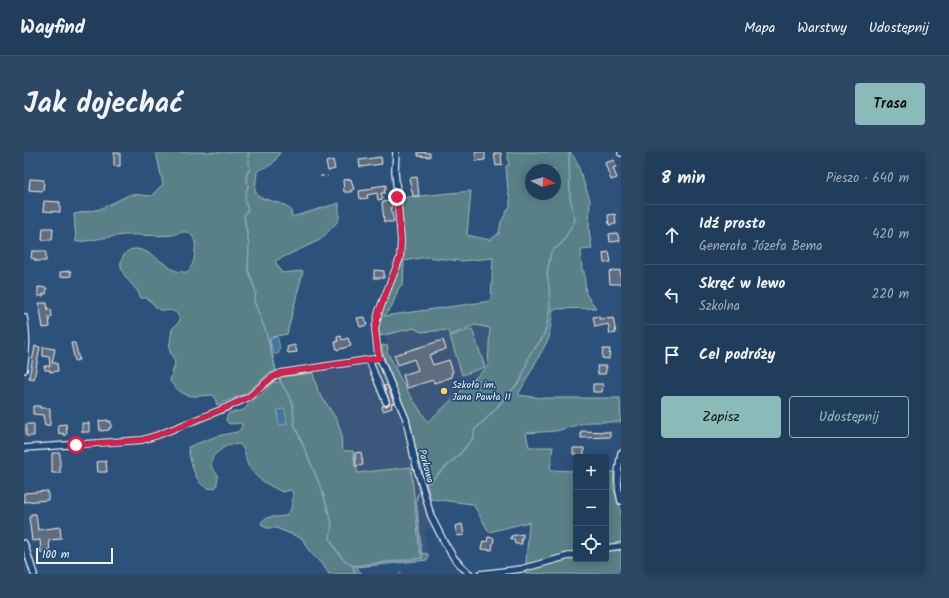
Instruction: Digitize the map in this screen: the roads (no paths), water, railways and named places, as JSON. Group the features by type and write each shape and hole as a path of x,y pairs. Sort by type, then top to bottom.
{"street":[{"name":"Parkowa","path":"396,152 395,171 401,241 400,258 379,311 375,329 379,356 406,419 415,462 431,516 454,558 470,574"},
{"path":"24,317 27,348 24,370"},
{"path":"24,448 142,440 223,409 249,397 271,378 281,373 369,360 379,356"},
{"path":"369,360 386,402"},
{"path":"621,452 617,480 621,501"},
{"path":"24,543 34,574"},
{"path":"609,548 621,546"},
{"path":"480,574 521,569 573,555"}],"waterway":[{"path":"249,152 248,156 250,169 246,179 248,186 245,198 248,209 244,216 249,245 248,269 256,293 254,301 266,332 276,371"},
{"path":"427,484 459,455 473,438 475,429 489,416 521,380 530,354 542,339 547,326 550,306 547,273 551,252 562,243 575,220 570,197 569,152"},
{"path":"278,377 293,405 294,424 322,490 332,523 330,538 334,547 342,558 353,566 355,574"},
{"path":"353,566 422,558 416,500 418,494"}],"place":[{"name":"Szkoła im. Jana Pawła II","path":"444,391"}]}
